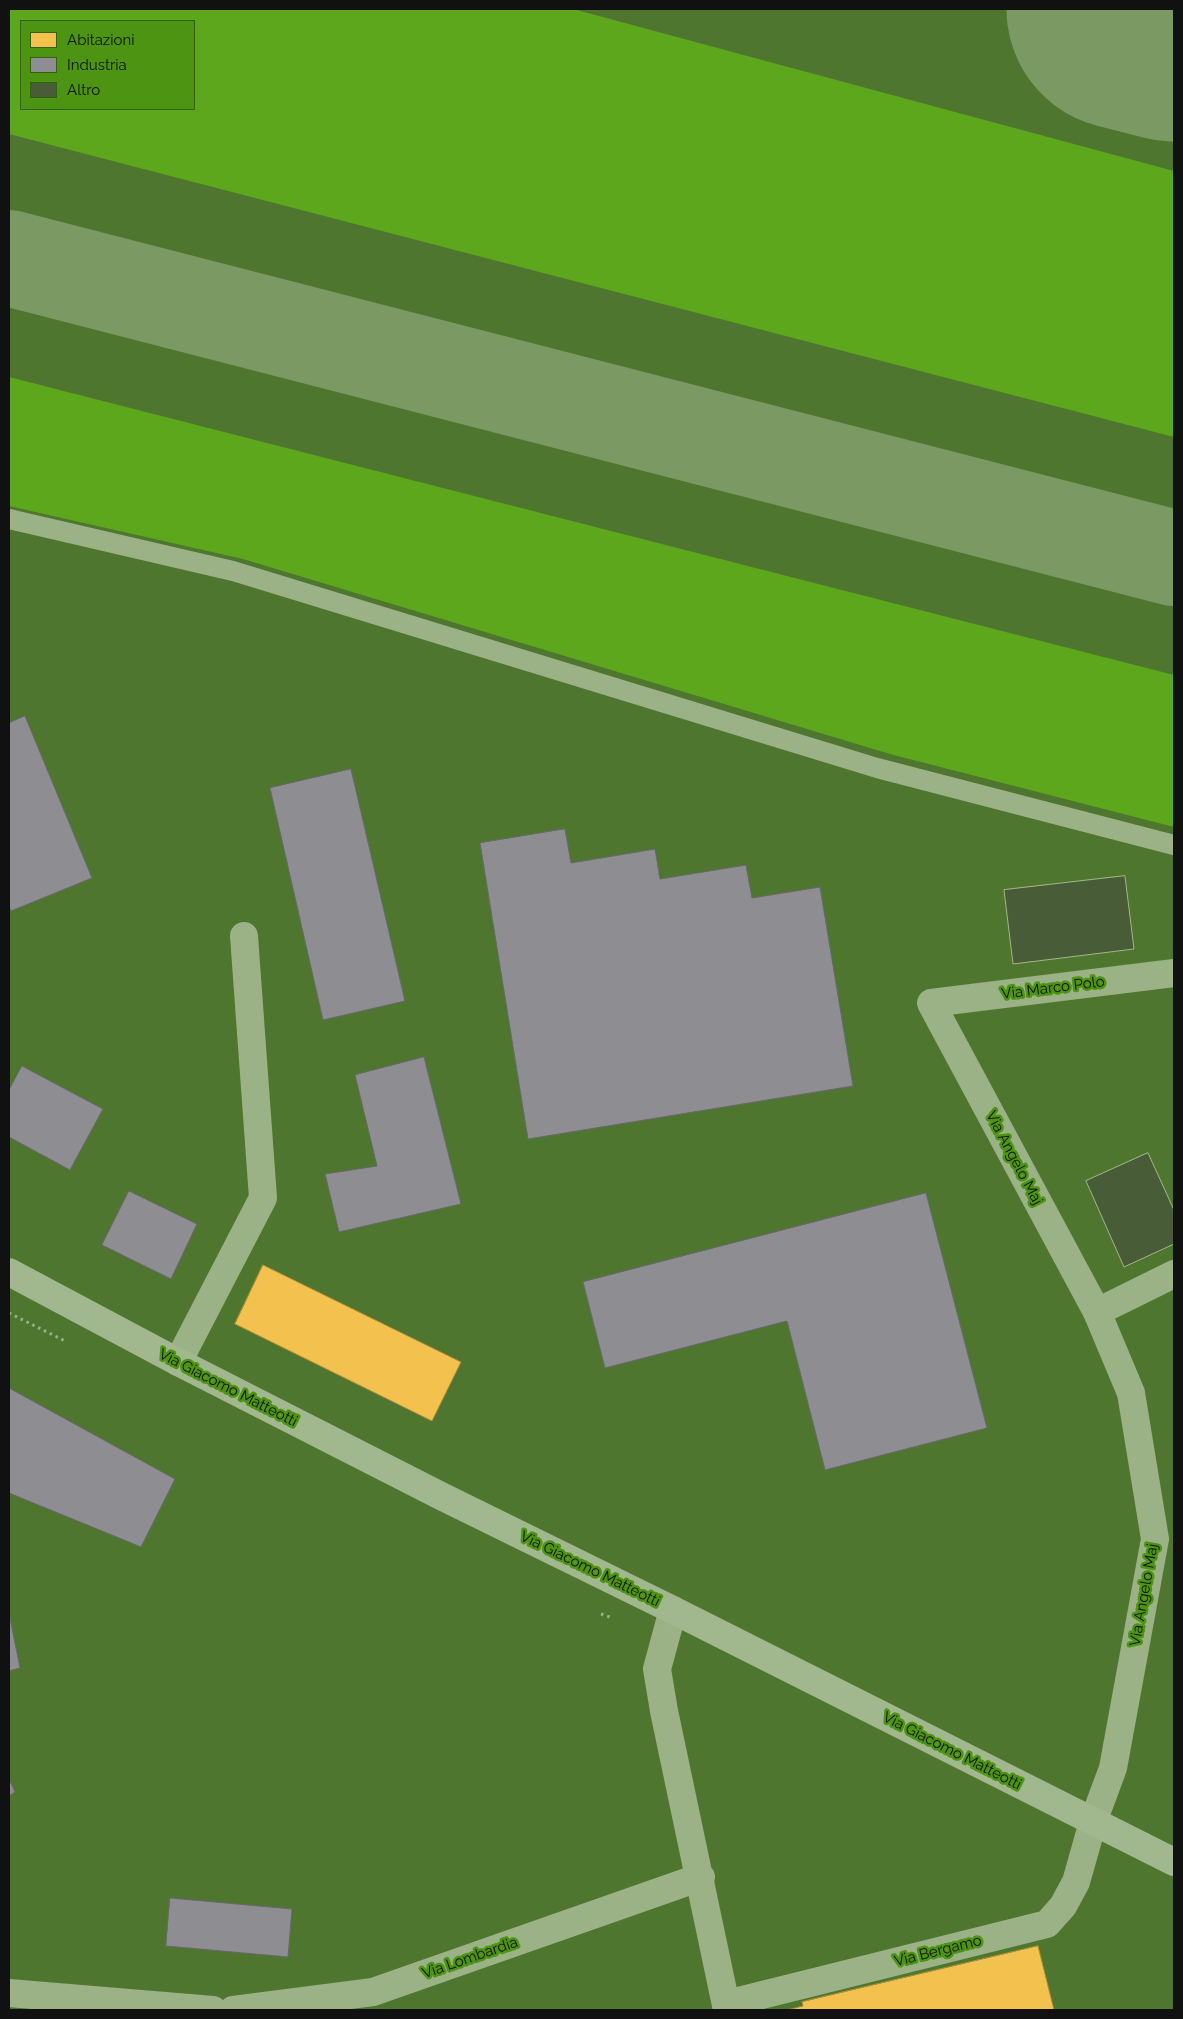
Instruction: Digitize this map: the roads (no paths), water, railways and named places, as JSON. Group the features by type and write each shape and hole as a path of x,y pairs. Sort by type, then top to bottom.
{"street":[{"path":"178,1362 263,1198 244,936"},
{"name":"Via Marco Polo","path":"931,1003 1174,973"},
{"name":"Via Angelo Maj","path":"931,1003 1097,1312 1131,1393 1155,1539 1113,1768 1093,1822"},
{"name":"Via Giacomo Matteotti","path":"9,1272 178,1362 441,1496 673,1610 1174,1862"},
{"path":"1097,1312 1174,1274"},
{"path":"673,1610 657,1670 727,2007"},
{"name":"Via Bergamo","path":"727,2007 1047,1924 1063,1906 1076,1882 1093,1822"},
{"name":"Via Lombardia","path":"233,2010 373,1992 700,1877"},
{"path":"9,1993 213,2010"}],"lane":[{"path":"9,519 233,571 877,768 1174,845"}]}
